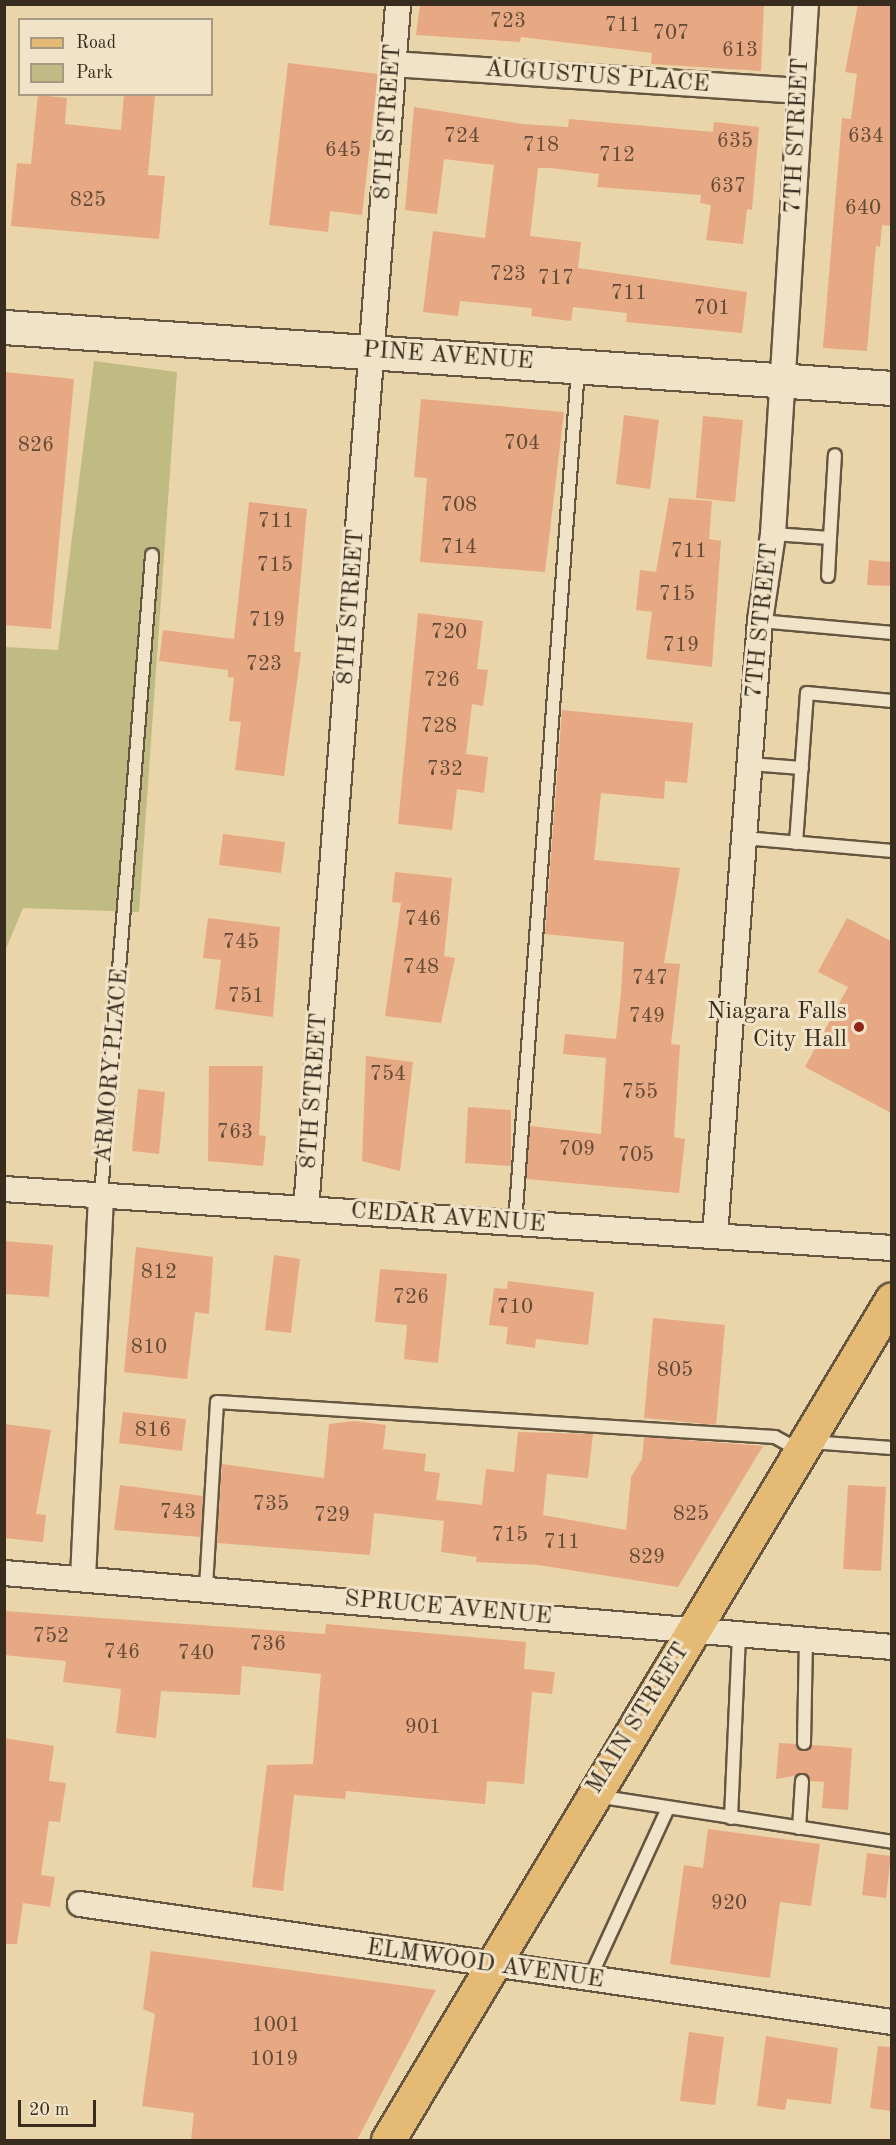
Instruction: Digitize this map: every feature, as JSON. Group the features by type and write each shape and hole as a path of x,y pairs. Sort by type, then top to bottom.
{"main road":[{"name":"PINE AVENUE","path":"4,327 891,388"},
{"name":"MAIN STREET","path":"388,2140 592,1795 693,1632 801,1446 891,1299"}],"street":[{"name":"8TH STREET","path":"306,1209 398,4"},
{"name":"7TH STREET","path":"715,1236 760,621 773,534 806,4"},
{"name":"AUGUSTUS PLACE","path":"393,64 800,92"},
{"name":"CEDAR AVENUE","path":"4,1189 891,1248"},
{"name":"ARMORY PLACE","path":"83,1578 101,1195"},
{"name":"SPRUCE AVENUE","path":"4,1573 206,1587 693,1632 891,1647"},
{"name":"ELMWOOD AVENUE","path":"80,1904 491,1968 891,2022"}],"lane":[{"path":"515,1223 579,366"},
{"path":"828,576 836,455"},
{"path":"773,534 830,538"},
{"name":"ARMORY PLACE","path":"101,1195 152,555"},
{"path":"760,621 891,633"},
{"path":"796,843 807,693 891,701"},
{"path":"749,764 802,768"},
{"path":"744,838 891,851"},
{"path":"206,1587 218,1402 775,1437 801,1446 891,1448"},
{"path":"731,1818 739,1636"},
{"path":"804,1743 806,1640"},
{"path":"799,1828 802,1781"},
{"path":"592,1795 891,1842 891,1836"},
{"path":"589,1980 668,1808"}],"green space":[{"path":"94,361 177,372 139,912 23,908 5,951 5,647 58,650"}],"building":[{"path":"420,4 764,4 761,71 651,64 652,53 521,37 520,42 416,35"},
{"path":"858,4 891,4 891,226 882,225 880,247 876,246 867,351 823,348 842,118 851,119 857,74 845,72"},
{"path":"288,63 378,74 362,215 330,211 328,232 269,225"},
{"path":"38,96 67,98 65,124 121,130 124,96 155,96 148,175 165,176 159,239 11,226 17,163 31,164"},
{"path":"414,107 522,124 568,127 569,119 713,132 714,122 759,127 752,210 747,209 743,244 706,240 711,205 700,203 701,195 597,187 599,174 550,168 538,168 530,236 581,242 578,268 747,292 742,333 626,322 627,313 573,307 571,321 531,316 532,308 460,301 458,316 423,312 433,231 485,238 494,165 444,159 437,214 405,210"},
{"path":"4,372 74,379 51,629 4,625"},
{"path":"421,399 564,412 545,572 420,562 427,478 414,477"},
{"path":"624,415 659,420 650,489 616,484"},
{"path":"703,416 743,420 735,502 696,498"},
{"path":"669,498 712,501 709,539 721,541 712,667 646,659 652,612 636,610 640,570 656,572"},
{"path":"249,502 307,509 294,652 301,652 284,776 235,770 241,722 229,721 234,678 228,677 228,670 159,661 163,630 234,639"},
{"path":"869,560 891,562 891,586 867,585"},
{"path":"418,613 483,621 477,669 488,670 483,706 472,704 466,754 488,757 484,793 457,789 452,830 398,824"},
{"path":"562,710 693,723 687,783 665,781 664,799 601,793 594,860 680,868 664,963 680,964 671,1044 680,1045 674,1137 685,1139 679,1193 526,1179 530,1126 601,1134 606,1058 563,1054 565,1034 616,1039 621,993 624,942 545,934"},
{"path":"223,834 285,842 281,873 219,865"},
{"path":"395,872 452,878 444,956 455,958 441,1023 385,1016 401,903 392,902"},
{"path":"208,918 280,927 273,1017 215,1009 221,960 203,958"},
{"name":"Niagara Falls City Hall","path":"847,918 891,941 891,1113 805,1067 848,987 818,972"},
{"path":"366,1056 413,1062 400,1171 362,1161"},
{"path":"209,1066 263,1066 259,1135 266,1136 263,1166 208,1161"},
{"path":"138,1089 165,1092 159,1154 132,1151"},
{"path":"468,1107 511,1110 511,1166 465,1163"},
{"path":"4,1241 53,1245 49,1297 4,1294"},
{"path":"136,1247 213,1257 209,1314 195,1312 187,1379 124,1372"},
{"path":"274,1255 300,1259 291,1333 265,1330"},
{"path":"380,1269 447,1274 438,1363 404,1359 407,1325 375,1322"},
{"path":"508,1281 594,1292 588,1345 536,1339 535,1348 506,1344 508,1327 489,1325 494,1288 507,1289"},
{"path":"653,1318 725,1325 716,1425 644,1418"},
{"path":"123,1412 186,1419 182,1451 119,1443"},
{"path":"355,1421 386,1425 383,1449 426,1454 424,1471 440,1473 436,1500 482,1505 486,1469 514,1472 518,1432 593,1434 588,1478 547,1474 543,1515 626,1530 631,1477 642,1459 644,1437 763,1446 678,1587 538,1565 476,1562 477,1557 441,1552 444,1521 374,1513 370,1555 217,1543 222,1464 324,1478 329,1424"},
{"path":"4,1424 51,1430 36,1514 46,1515 43,1542 4,1538"},
{"path":"120,1485 203,1496 201,1537 114,1530"},
{"path":"848,1485 886,1487 881,1571 843,1569"},
{"path":"4,1611 325,1634 326,1624 526,1642 524,1669 555,1672 552,1694 532,1692 524,1784 487,1781 485,1804 346,1791 345,1799 294,1795 283,1891 252,1887 267,1765 313,1764 321,1674 242,1666 240,1695 161,1691 156,1738 116,1733 121,1689 63,1682 66,1661 4,1655"},
{"path":"4,1738 54,1746 49,1781 66,1783 60,1822 49,1821 41,1875 55,1877 50,1907 23,1903 17,1944 4,1944"},
{"path":"779,1743 796,1744 803,1751 812,1745 852,1748 848,1810 822,1808 824,1782 810,1781 806,1774 776,1779"},
{"path":"708,1829 820,1844 811,1906 780,1902 770,1978 670,1964 684,1865 703,1868"},
{"path":"867,1853 891,1856 886,1898 862,1895"},
{"path":"151,1951 436,1990 357,2140 191,2140 194,2113 142,2106 155,2014 143,2009"},
{"path":"689,2032 724,2037 715,2105 680,2101"},
{"path":"766,2036 838,2048 831,2104 787,2099 785,2110 757,2106"},
{"path":"878,2046 891,2047 891,2111 870,2108"}],"place":[{"name":"Niagara Falls City Hall","path":"859,1027"}]}
